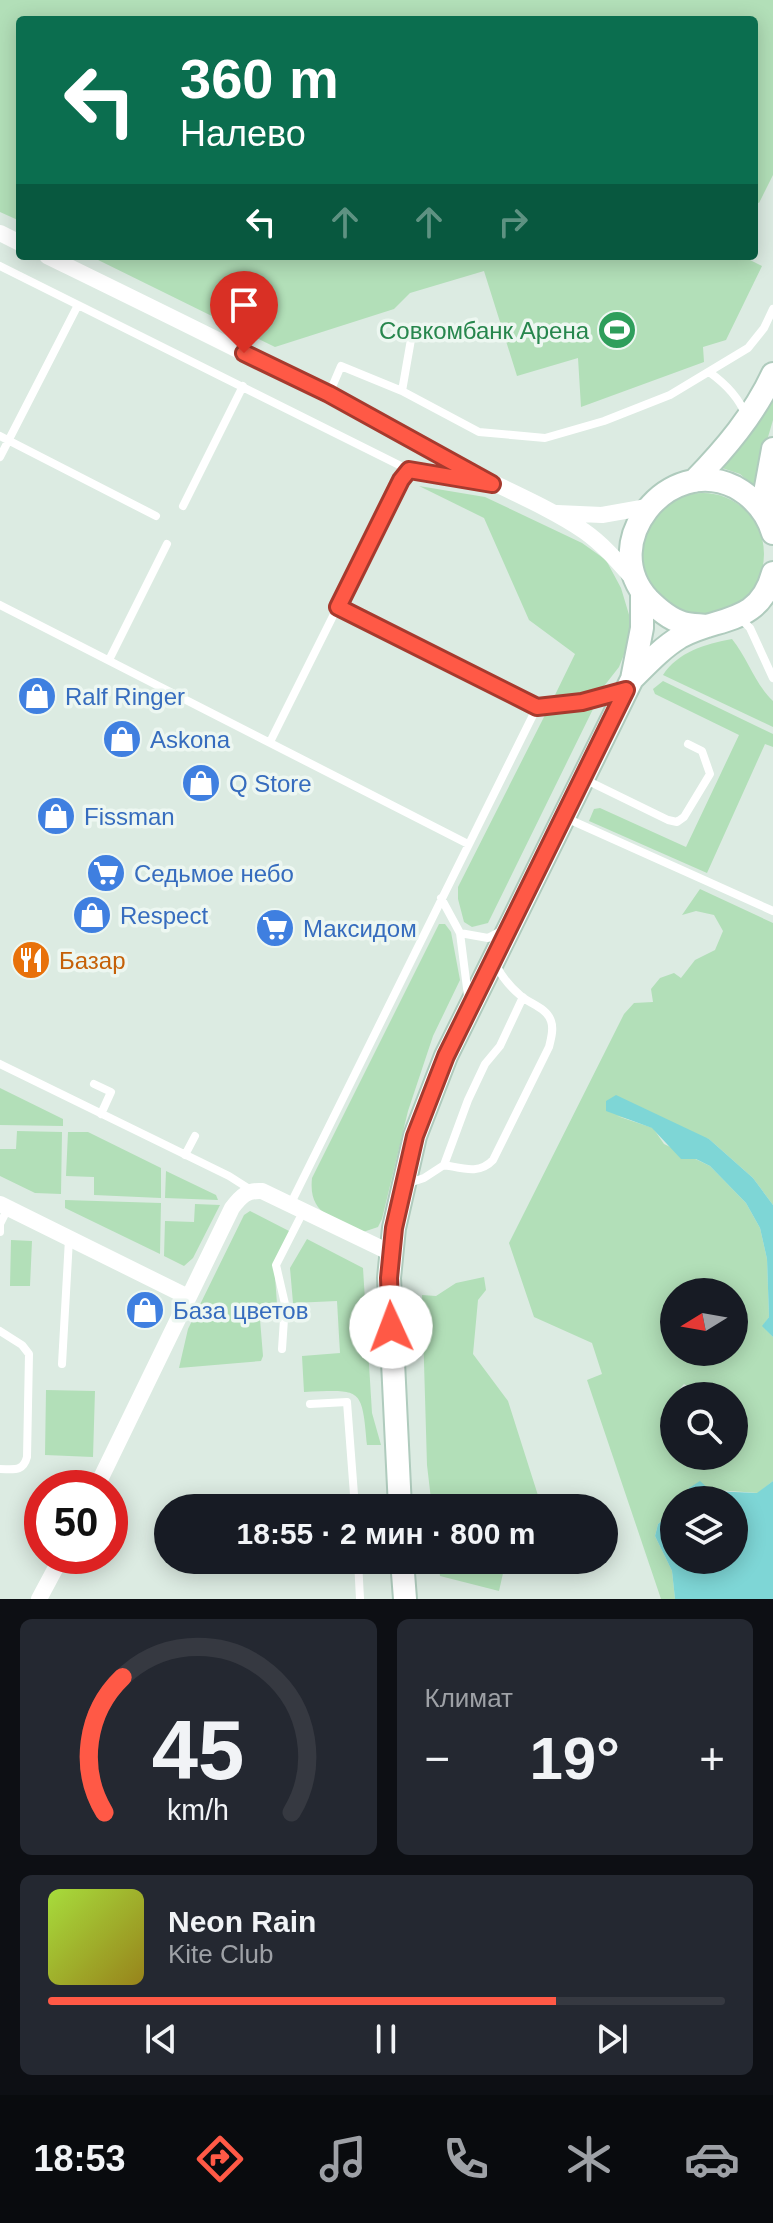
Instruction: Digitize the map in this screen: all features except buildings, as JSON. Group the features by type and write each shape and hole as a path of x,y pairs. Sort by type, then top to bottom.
{"main road":[{"path":"694,481 716,459 747,419 773,374"},
{"path":"762,509 773,449"},
{"path":"399,1494 389,1278 404,1185 419,1125 446,1056 629,684 642,628 640,588 632,564 631,544 637,524 647,507 660,494 676,485 713,481 749,495 762,509 773,533"},
{"path":"743,614 762,597 773,573"},
{"path":"640,588 659,611 682,623 707,626"},
{"path":"629,684 667,646 683,636 743,614 773,610"},
{"path":"403,1574 405,1599"}],"street":[{"path":"55,260 329,394 584,531 606,549 640,588"},
{"path":"551,513 602,515 647,507"},
{"path":"105,1470 240,1197 251,1190 262,1191 391,1253"},
{"path":"4,1206 188,1297"},
{"path":"42,1598 53,1574"}],"lane":[{"path":"0,266 409,470 492,484"},
{"path":"0,457 4,438 78,305"},
{"path":"329,394 341,366 402,391 479,432 545,438 604,421 670,395 748,348 764,328 773,309"},
{"path":"402,391 413,328"},
{"path":"709,372 740,401 747,419"},
{"path":"183,506 243,386"},
{"path":"4,438 156,516"},
{"path":"270,742 401,480 409,470"},
{"path":"109,660 167,544"},
{"path":"0,605 468,844"},
{"path":"338,607 537,707 582,702 629,684"},
{"path":"743,614 773,678"},
{"path":"282,1349 285,1304 276,1265 296,1208 441,898 537,707"},
{"path":"582,778 677,822 684,817 710,774 702,751 688,744"},
{"path":"563,817 773,911"},
{"path":"441,898 460,933 469,1007"},
{"path":"460,933 488,938 507,929"},
{"path":"444,1165 480,1170 493,1160 549,1047 551,1019 543,1009 523,997 502,978 492,958"},
{"path":"404,1185 424,1178 444,1165 468,1100 485,1064 500,1046 523,997"},
{"path":"0,1064 229,1176 251,1190"},
{"path":"94,1084 111,1092 101,1114"},
{"path":"185,1155 195,1136"},
{"path":"0,1232 4,1206"},
{"path":"62,1364 69,1238"},
{"path":"0,1331 22,1345 29,1354 25,1465 19,1469 0,1469"},
{"path":"310,1404 347,1402 354,1494"},
{"path":"359,1574 360,1599"}],"green space":[{"path":"0,0 773,0 773,175 759,203 758,16 16,16 16,219 0,212"},
{"name":"Совкомбанк Арена","path":"98,260 750,260 762,266 726,340 703,347 704,362 581,407 578,358 517,376 484,271 410,293 394,309 275,347"},
{"path":"773,391 773,420 758,471 757,489 740,474 722,468 744,441"},
{"path":"419,486 485,497 582,543 606,560 621,588 630,618 629,642 619,667 601,690 590,694 555,695 575,654 529,620 484,518"},
{"path":"703,493 726,498 746,511 759,531 764,554 759,577 746,597 726,610 703,615 680,610 660,597 647,577 642,554 647,531 660,511 680,498"},
{"path":"732,639 773,701 773,727 663,675 676,660 693,650"},
{"path":"663,681 773,734 773,747 765,744 707,873 589,821 594,809 600,808 686,847 739,735 655,694 653,689"},
{"path":"595,705 488,923 472,927 464,922 458,887 547,711"},
{"path":"700,889 773,923 773,1205 753,1178 709,1139 617,1116 653,1128 664,1144 710,1166 746,1203 760,1228 767,1259 769,1317 763,1326 773,1337 773,1481 758,1493 748,1492 748,1486 660,1486 660,1522 655,1536 660,1546 660,1574 672,1574 675,1599 661,1599 587,1380 602,1374 592,1343 534,1317 509,1243 624,1014 634,1003 653,1002 651,989 660,978 674,973 681,978 695,960 715,950 723,931 714,915 696,911 682,915"},
{"path":"439,924 445,924 451,932 460,980 433,1036 408,1111 382,1219 378,1227 363,1232 319,1208 314,1200 312,1178"},
{"path":"0,1088 63,1119 63,1126 0,1125"},
{"path":"17,1131 62,1132 61,1194 35,1193 0,1176 0,1149 16,1149"},
{"path":"68,1132 88,1132 161,1168 161,1198 94,1195 94,1177 66,1176"},
{"path":"166,1171 216,1195 218,1200 165,1198"},
{"path":"65,1200 161,1203 160,1254 65,1208"},
{"path":"195,1204 220,1205 193,1258 184,1266 164,1256 165,1221 194,1222"},
{"path":"250,1211 290,1234 274,1263 277,1304 259,1307 261,1361 179,1368 188,1329 244,1215"},
{"path":"307,1239 363,1268 372,1413 381,1445 367,1445 363,1412 355,1396 337,1391 304,1392 302,1356 340,1353 337,1301 293,1303 290,1268"},
{"path":"11,1240 32,1241 30,1286 10,1286"},
{"path":"484,1277 486,1290 478,1300 473,1354 508,1401 538,1494 430,1494 422,1295 436,1296 456,1283"},
{"path":"46,1390 95,1391 93,1457 45,1455"},
{"path":"440,1574 503,1574 499,1591"}],"water":[{"path":"616,1095 709,1139 753,1178 773,1205 773,1337 762,1326 769,1317 767,1259 760,1228 746,1203 710,1166 696,1159 681,1159 652,1128 606,1111 606,1101"},
{"path":"773,1481 773,1599 675,1599 672,1574 748,1574 748,1493 757,1493"},
{"path":"660,1522 660,1546 655,1536"}],"place":[{"name":"Совкомбанк Арена","path":"617,330"},
{"name":"Ralf Ringer","path":"37,696"},
{"name":"Askona","path":"122,739"},
{"name":"Q Store","path":"201,783"},
{"name":"Fissman","path":"56,816"},
{"name":"Седьмое небо","path":"106,873"},
{"name":"Respect","path":"92,915"},
{"name":"Максидом","path":"275,928"},
{"name":"Базар","path":"31,960"},
{"name":"База цветов","path":"145,1310"}],"route":[{"path":"244,353 329,394 492,484 409,470 401,480 338,607 537,707 582,702 626,690 492,958 446,1056 415,1136 394,1228 389,1278 391,1327"}]}
